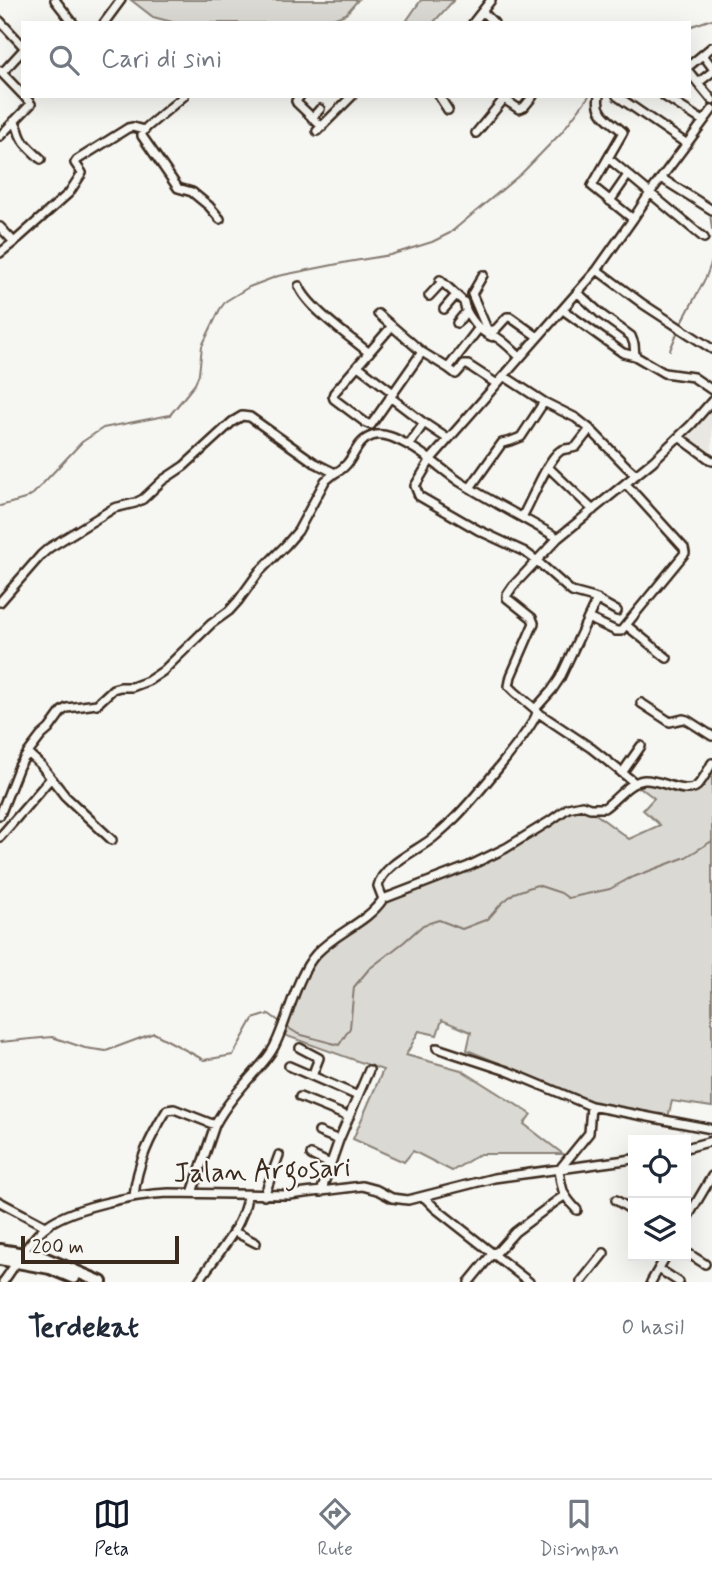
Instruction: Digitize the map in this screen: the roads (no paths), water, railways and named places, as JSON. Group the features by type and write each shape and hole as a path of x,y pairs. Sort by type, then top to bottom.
{"highway":[{"path":"0,1250 83,1282"},
{"path":"0,1259 42,1257 101,1282"}],"street":[{"path":"55,0 71,21"},
{"path":"105,21 121,0"},
{"path":"475,21 491,0"},
{"path":"483,12 493,21"},
{"path":"0,21 21,46"},
{"path":"691,64 712,47"},
{"path":"21,50 1,72 21,92"},
{"path":"698,83 712,69 703,55"},
{"path":"691,74 712,100"},
{"path":"26,98 31,104"},
{"path":"0,136 36,98"},
{"path":"182,98 144,130 142,136 178,188 192,192 220,219"},
{"path":"298,98 297,103 320,129 350,98"},
{"path":"440,98 448,110"},
{"path":"475,133 502,98 519,108 524,107 531,98"},
{"path":"599,98 598,107 601,112 624,131 592,186 633,219"},
{"path":"620,98 687,144"},
{"path":"667,98 703,121"},
{"path":"312,118 320,109"},
{"path":"617,611 597,599 572,592 525,552 478,530 419,496 415,486 430,459 597,270 712,110"},
{"path":"14,121 24,142 41,159"},
{"path":"0,253 69,193 82,173 76,162 128,128 144,130"},
{"path":"608,158 704,237"},
{"path":"610,201 628,175"},
{"path":"661,178 711,209"},
{"path":"0,227 14,242"},
{"path":"597,270 712,349"},
{"path":"483,275 472,294 487,329 496,329 510,317 538,337"},
{"path":"429,296 441,281 464,302 466,312 479,328 496,337 520,357"},
{"path":"299,286 316,308 369,353"},
{"path":"578,293 631,337 635,356"},
{"path":"444,309 456,295"},
{"path":"563,310 623,353 635,356 664,373 693,377 712,390"},
{"path":"457,323 466,312"},
{"path":"378,314 422,352 448,368 458,373 464,365 468,365 497,384"},
{"path":"374,435 370,425 332,396 392,326"},
{"path":"448,368 479,328"},
{"path":"370,425 422,352"},
{"path":"358,366 424,423 448,439"},
{"path":"504,376 544,402 576,418 636,475"},
{"path":"635,783 592,748 536,710 509,686 534,623 532,618 507,596 558,538 653,461 712,401"},
{"path":"470,488 502,443 521,437 544,402"},
{"path":"0,603 31,565 49,548 114,508 143,499 242,416 250,417 315,463 335,473"},
{"path":"409,445 424,423"},
{"path":"522,517 557,453 576,447 590,429"},
{"path":"0,816 19,766 61,710 97,704 113,689 132,687 163,671 238,601 259,572 298,531 326,481 347,466 357,448 374,435 388,436 409,445 470,488 558,538"},
{"path":"679,437 712,461"},
{"path":"548,467 593,510"},
{"path":"588,618 618,631 626,625 684,555 684,548 626,484"},
{"path":"383,899 379,886 383,876 455,818 535,719 536,710 560,678 597,599"},
{"path":"626,625 667,658"},
{"path":"641,703 670,722 687,720 712,736"},
{"path":"622,773 641,746"},
{"path":"28,753 65,796 112,840"},
{"path":"192,1193 215,1125 270,1054 305,972 317,953 368,915 383,899 470,866 506,848 568,808 582,805 604,808 635,783 645,780 692,789 698,785 712,763"},
{"path":"0,837 51,778"},
{"path":"300,1048 319,1058 312,1076"},
{"path":"436,1048 507,1072 591,1106 712,1129"},
{"path":"289,1066 358,1096"},
{"path":"321,1192 339,1140 369,1070"},
{"path":"300,1097 349,1117"},
{"path":"577,1210 564,1196 559,1170 589,1133 591,1106"},
{"path":"134,1196 141,1160 167,1110 171,1109 215,1125"},
{"path":"319,1132 339,1140"},
{"path":"691,1147 712,1141"},
{"path":"264,1196 279,1155"},
{"path":"311,1155 330,1164"},
{"name":"Jalan Argosari","path":"3,1282 45,1226 88,1208 134,1196 192,1193 289,1195 362,1186 399,1199 415,1199 494,1178 628,1160"},
{"path":"691,1202 712,1175"},
{"path":"198,1282 233,1231 247,1196"},
{"path":"469,1282 492,1254 520,1228 564,1196"},
{"path":"424,1197 529,1282"},
{"path":"616,1200 628,1208"},
{"path":"0,1202 45,1226"},
{"path":"233,1231 256,1243"},
{"path":"581,1282 604,1253"},
{"path":"691,1255 705,1264"},
{"path":"651,1282 663,1261"},
{"path":"659,1269 679,1282"}],"waterway":[{"path":"691,26 712,19"},
{"path":"0,506 33,494 82,442 103,428 170,415 195,384 199,374 202,346 226,301 249,287 278,276 390,255 432,242 450,233 522,173 561,133 587,98"},
{"path":"710,213 712,229"},
{"path":"680,326 712,261"},
{"path":"670,350 678,331"},
{"path":"287,1027 298,1034 339,1045 350,1028 354,987 369,969 423,925 439,920 462,929 488,919 514,893 537,885 568,898 610,889 628,879 686,857 712,841"},
{"path":"0,1042 52,1037 85,1048 106,1051 154,1033 204,1060 233,1055 253,1019 269,1014 283,1024"}]}
